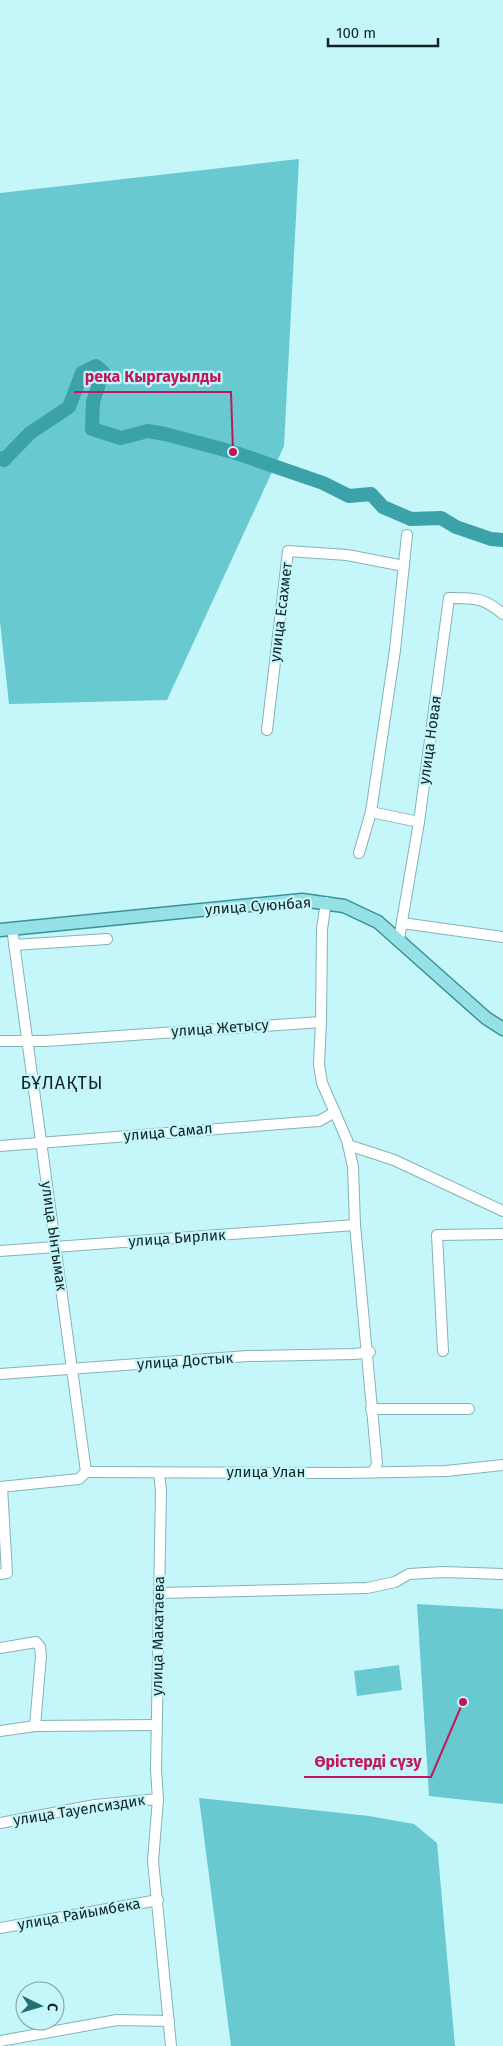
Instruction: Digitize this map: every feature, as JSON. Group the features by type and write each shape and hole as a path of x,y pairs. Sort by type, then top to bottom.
{"main road":[{"name":"улица Суюнбая","path":"6,929 302,900 326,902 344,906 378,922 466,1001 503,1029"}],"street":[{"path":"359,853 371,812 395,650 407,535"},
{"name":"улица Есахмет","path":"267,730 288,551 347,556 404,566"},
{"name":"улица Новая","path":"399,939 419,822 448,598 476,598 492,604 503,614"},
{"path":"371,812 419,822"},
{"path":"326,902 322,929 319,1064 322,1084 348,1145 352,1167 355,1225 377,1463 374,1471"},
{"path":"402,923 503,937"},
{"name":"улица Ынтымак","path":"6,929 14,945 54,1247 74,1370 86,1472"},
{"path":"14,945 107,939"},
{"name":"улица Жетысу","path":"0,1042 46,1041 321,1022"},
{"name":"улица Самал","path":"0,1146 319,1121 335,1112"},
{"path":"348,1145 394,1160 503,1211"},
{"name":"улица Бирлик","path":"0,1251 355,1225"},
{"path":"443,1352 436,1235 503,1234"},
{"name":"улица Достык","path":"0,1374 248,1356 368,1352"},
{"path":"371,1409 469,1409"},
{"name":"улица Улан","path":"159,1473 446,1471 503,1465"},
{"path":"0,1574 7,1572 2,1536 1,1487 79,1479 86,1472 159,1473"},
{"name":"улица Макатаева","path":"159,1473 156,1725 158,1799 153,1861 171,2046"},
{"path":"159,1593 367,1588 394,1582 409,1574 442,1572 503,1574"},
{"path":"0,1648 36,1642 40,1647 41,1656 35,1726"},
{"path":"0,1731 35,1726 156,1725"},
{"name":"улица Тауелсиздик","path":"0,1823 96,1805 158,1799"},
{"name":"улица Райымбека","path":"0,1928 158,1900"},
{"path":"0,2041 118,2020 169,2020"}],"shaded area":[{"path":"299,159 284,446 167,700 9,704 0,622 0,193"},
{"path":"417,1604 503,1609 503,1804 429,1796"},
{"path":"399,1665 402,1690 357,1696 354,1671"},
{"path":"199,1798 369,1816 414,1824 437,1843 455,2046 231,2046"}],"waterway":[{"path":"0,458 4,460 30,433 69,407 82,373 96,366 103,372 93,402 92,429 121,438 148,431 233,452 323,483 349,496 371,494 383,507 411,519 441,518 456,527 491,539 503,540"}],"place":[{"name":"река Кыргауылды","path":"233,452"},
{"name":"Өрістерді сүзу","path":"463,1702"}],"district":[{"name":"БҰЛАҚТЫ","path":"62,1083"}]}
